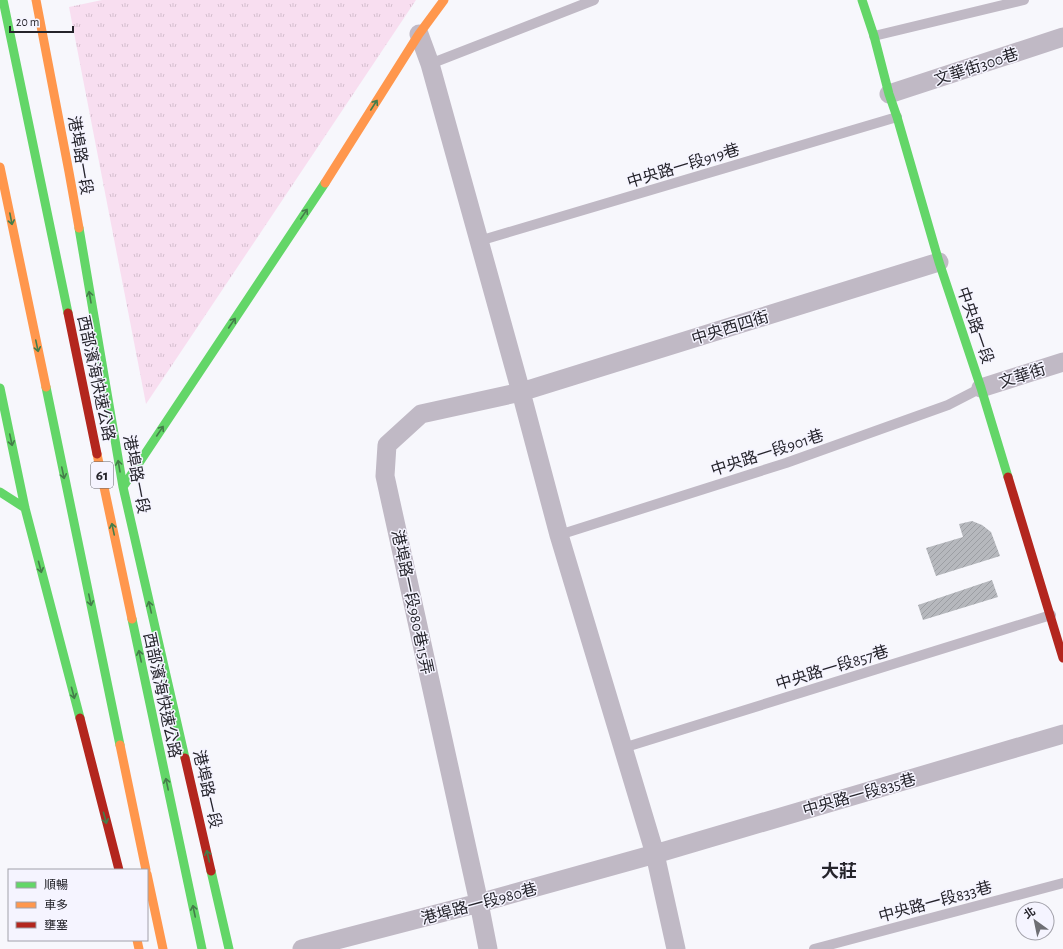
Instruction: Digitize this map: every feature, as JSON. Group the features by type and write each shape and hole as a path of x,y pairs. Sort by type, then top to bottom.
{"main road":[{"name":"西部濱海快速公路","path":"3,0 38,174 202,949"},
{"name":"港埠路一段","path":"36,0 70,180 123,487 229,949"},
{"path":"123,487 312,203 419,34 444,0"},
{"name":"中央路一段","path":"862,0 874,36 889,94 939,262 981,388 1063,658"},
{"path":"0,167 146,869"},
{"path":"0,388 25,508 119,869"},
{"path":"0,492 25,508"},
{"path":"148,879 163,949"}],"street":[{"path":"419,34 430,64 559,535 655,854 676,949"},
{"name":"文華街300巷","path":"889,94 1063,38"},
{"name":"中央西四街","path":"520,392 939,262"},
{"name":"文華街","path":"981,388 1063,362"},
{"name":"港埠路一段980巷15弄","path":"488,949 385,476 387,444 421,414 520,392"},
{"name":"中央路一段835巷","path":"655,854 1063,734"},
{"name":"港埠路一段980巷","path":"302,949 479,904 655,854"}],"lane":[{"path":"430,64 594,0"},
{"path":"874,36 1024,0"},
{"name":"中央路一段919巷","path":"479,241 897,117"},
{"name":"中央路一段901巷","path":"559,535 786,463 948,405 981,388"},
{"name":"中央路一段857巷","path":"623,748 1051,615"},
{"name":"中央路一段833巷","path":"814,949 1063,883"}],"green space":[{"path":"102,0 416,0 146,404 69,7"}],"building":[{"path":"972,521 982,525 991,532 1000,556 936,576 926,548 963,537 959,524"},
{"path":"992,580 998,597 923,620 918,605"}],"traffic: fast":[{"path":"3,0 68,313"},
{"path":"862,0 874,36 889,94 939,262 981,388 1008,477"},
{"path":"123,487 325,183"},
{"path":"79,228 123,487 185,758"},
{"path":"46,387 120,745"},
{"path":"0,388 25,508 80,718"},
{"path":"0,492 25,508"},
{"path":"132,619 202,949"},
{"path":"211,871 229,949"}],"traffic: slow":[{"path":"36,0 79,228"},
{"path":"325,183 419,34 444,0"},
{"path":"0,167 46,387"},
{"path":"97,454 132,619"},
{"path":"120,745 146,869"},
{"path":"148,879 163,949"},
{"path":"137,941 139,949"}],"traffic: jam":[{"path":"68,313 97,454"},
{"path":"1008,477 1063,658"},
{"path":"80,718 119,869"},
{"path":"185,758 211,871"}],"district":[{"name":"大莊","path":"839,871"}]}
